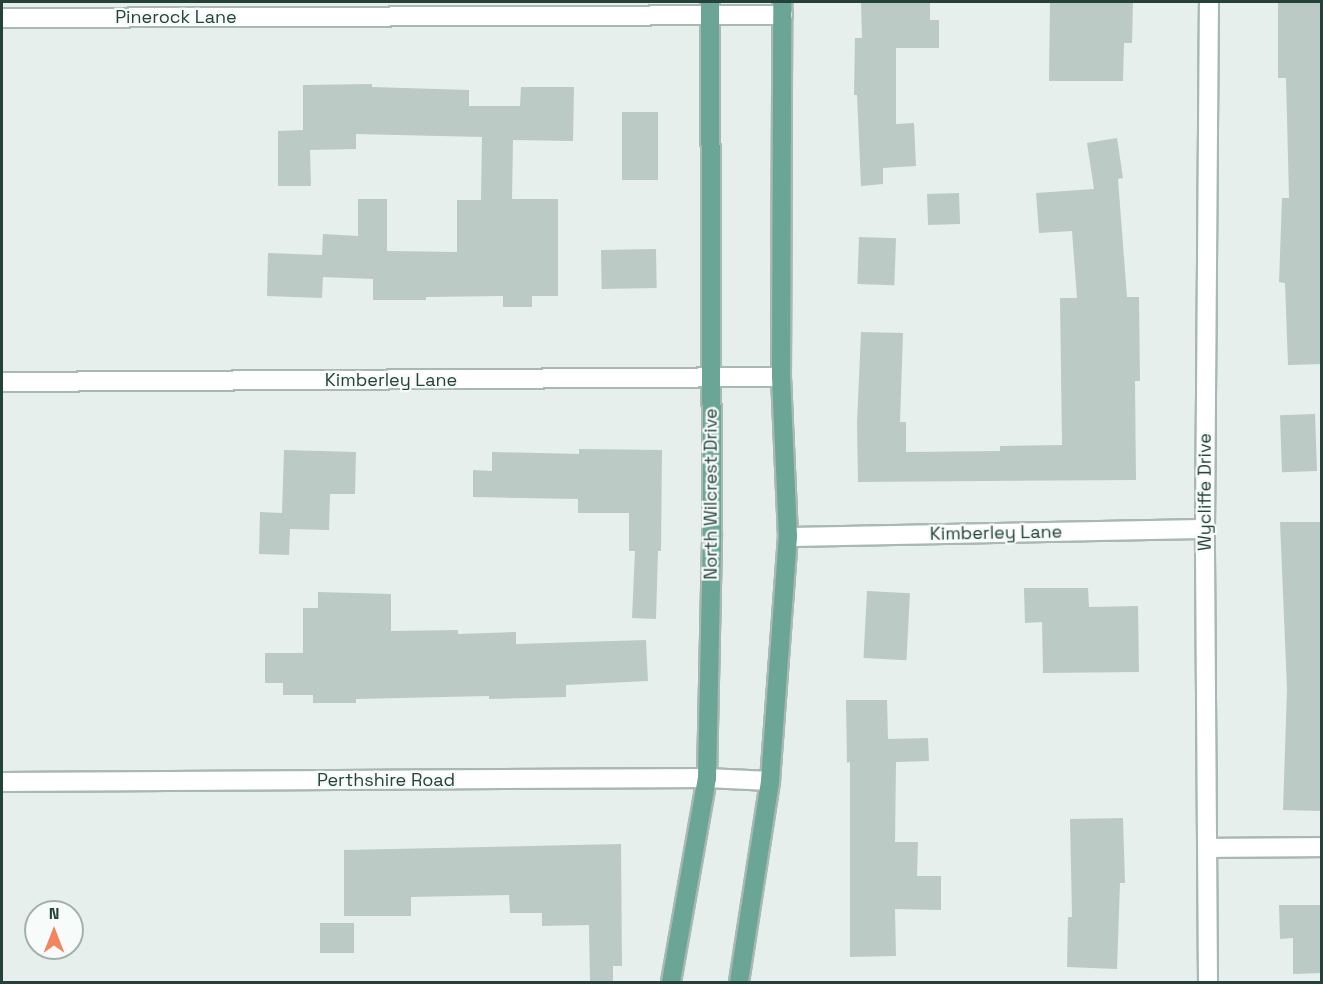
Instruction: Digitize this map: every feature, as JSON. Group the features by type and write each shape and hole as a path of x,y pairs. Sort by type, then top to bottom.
{"main road":[{"name":"North Wilcrest Drive","path":"671,982 707,778 712,533 711,8"},
{"path":"740,982 770,781 788,537 781,377 782,8"}],"street":[{"name":"Wycliffe Drive","path":"1208,982 1205,529 1209,2"},
{"name":"Pinerock Lane","path":"2,18 782,8"},
{"name":"Kimberley Lane","path":"2,382 781,377"},
{"name":"Kimberley Lane","path":"788,537 1205,529"},
{"name":"Perthshire Road","path":"2,782 707,778 770,781"},
{"path":"1208,848 1322,847"}],"building":[{"path":"861,2 930,2 930,20 939,20 939,48 896,48 896,124 914,123 916,166 883,168 883,184 861,186 857,95 854,95 855,38 862,38"},
{"path":"1050,2 1133,2 1132,43 1124,43 1123,81 1049,81"},
{"path":"1278,2 1322,2 1322,364 1288,365 1285,283 1279,282 1282,198 1289,198 1286,78 1278,78"},
{"path":"372,84 372,87 469,90 469,106 520,106 521,87 574,87 573,141 513,140 512,199 558,199 558,296 532,296 532,307 503,307 503,296 373,300 373,279 323,277 322,298 267,296 268,253 322,255 323,234 358,236 358,199 387,199 387,251 457,252 457,200 481,200 482,137 356,134 356,149 310,150 311,186 278,186 278,131 303,130 303,85"},
{"path":"622,112 658,112 658,180 622,180"},
{"path":"1117,138 1123,178 1118,179 1127,297 1139,297 1140,381 1135,381 1136,480 858,482 857,423 861,332 903,333 900,422 906,422 906,452 1000,451 1000,446 1062,445 1060,298 1077,298 1072,231 1039,233 1036,193 1094,189 1087,143"},
{"path":"959,193 960,224 928,225 927,194"},
{"path":"859,237 896,238 894,285 857,284"},
{"path":"656,249 657,288 602,289 601,250"},
{"path":"1315,414 1317,471 1282,472 1280,415"},
{"path":"579,449 662,450 661,551 658,551 656,619 632,618 635,551 629,551 629,513 578,513 578,499 473,497 473,470 492,471 492,452 579,454"},
{"path":"284,450 356,452 355,494 330,494 329,530 290,529 289,555 259,554 260,512 282,513"},
{"path":"1280,522 1322,522 1322,811 1283,810 1287,689"},
{"path":"1024,588 1088,588 1089,607 1138,606 1139,672 1043,673 1042,622 1025,623"},
{"path":"867,591 910,593 906,660 863,658"},
{"path":"318,592 391,594 391,631 458,630 458,634 516,632 516,644 646,640 648,681 566,685 566,697 356,699 356,703 313,703 313,695 283,695 283,683 265,683 265,653 303,653 303,608 318,608"},
{"path":"846,700 887,700 888,739 928,738 929,761 896,762 895,842 918,842 917,876 941,876 941,910 895,909 896,956 850,957 850,762 847,763"},
{"path":"1123,818 1125,883 1120,883 1117,969 1067,967 1068,917 1072,917 1070,819"},
{"path":"621,844 622,966 613,966 613,982 590,982 589,925 542,926 542,913 510,913 509,895 411,897 411,916 344,916 344,850"},
{"path":"1279,905 1322,905 1322,973 1293,974 1293,938 1280,939"},
{"path":"320,923 354,923 354,953 320,953"}]}
